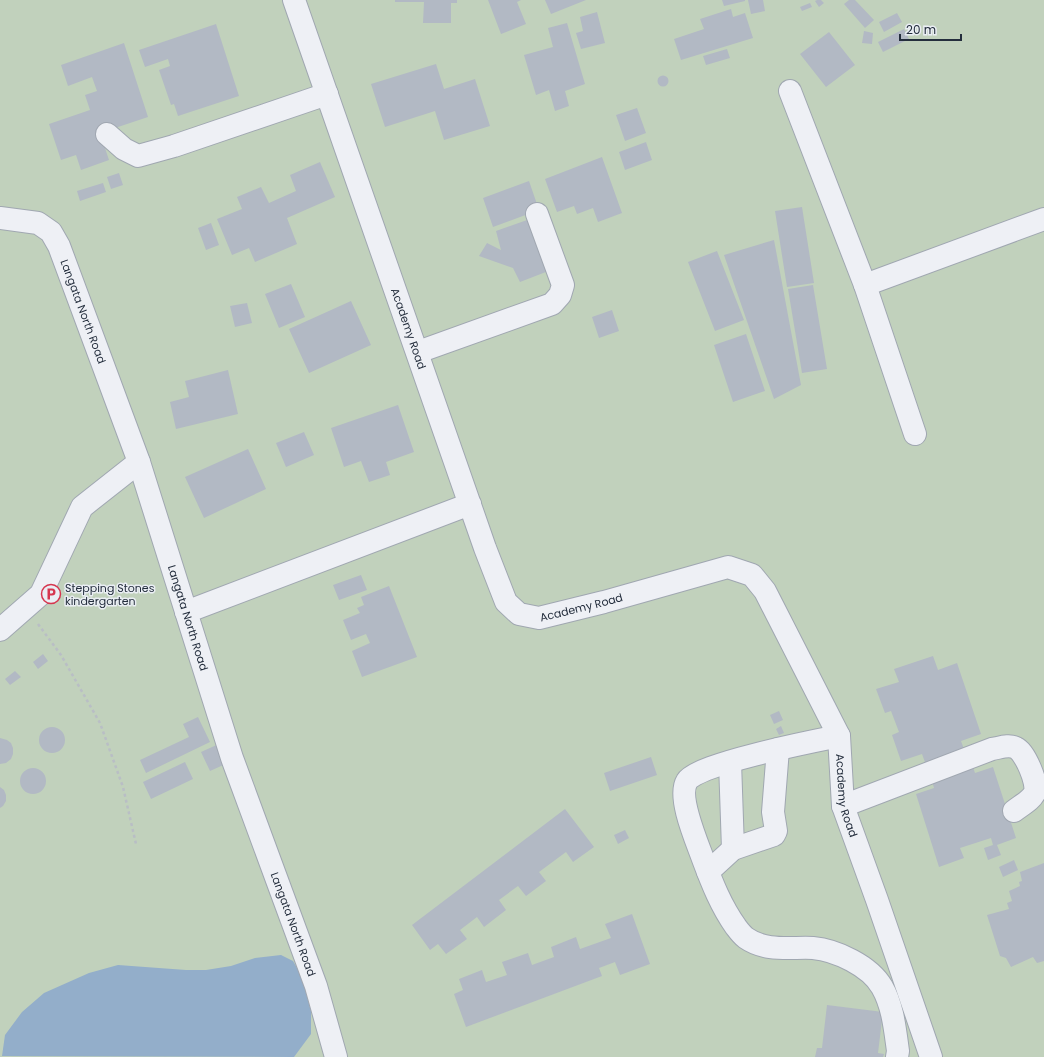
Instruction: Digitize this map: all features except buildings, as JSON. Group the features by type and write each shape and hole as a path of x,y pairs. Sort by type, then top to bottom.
{"street":[{"name":"Academy Road","path":"294,0 470,504 506,602 519,614 539,618 604,602 728,567 752,575 765,591 839,736 844,806 931,1057"},
{"path":"790,91 865,285 914,434"},
{"path":"107,134 124,149 138,156 174,146 327,94"},
{"path":"418,352 552,304 560,295 563,285 537,214"},
{"name":"Langata North Road","path":"0,218 38,223 51,232 56,241 139,462 232,758 316,986 336,1057"},
{"path":"865,285 1044,219"},
{"path":"0,630 41,594 82,507 139,462"},
{"path":"186,612 470,504"},
{"path":"839,736 778,749 711,767 697,773 687,781 684,790 684,805 708,872 724,908 744,937 755,944 778,949 814,948 834,952 857,963 870,973 881,986 892,1014 898,1051 897,1057"},
{"path":"844,806 992,748 1012,746 1018,748 1023,754 1035,783 1035,792 1014,811"},
{"path":"708,872 733,849 774,835 776,831 773,812 778,749"},
{"path":"730,762 733,849"}],"path":[{"path":"26,608 61,655 100,723 123,787 136,844"}],"green space":[{"path":"0,0 1044,0 1044,1057 0,1057"}],"water":[{"path":"281,955 293,961 301,975 311,1011 311,1034 294,1057 2,1056 5,1035 22,1012 44,993 89,973 118,965 206,970 231,966 255,958"}],"place":[{"name":"Stepping Stones kindergarten","path":"51,594"}]}
